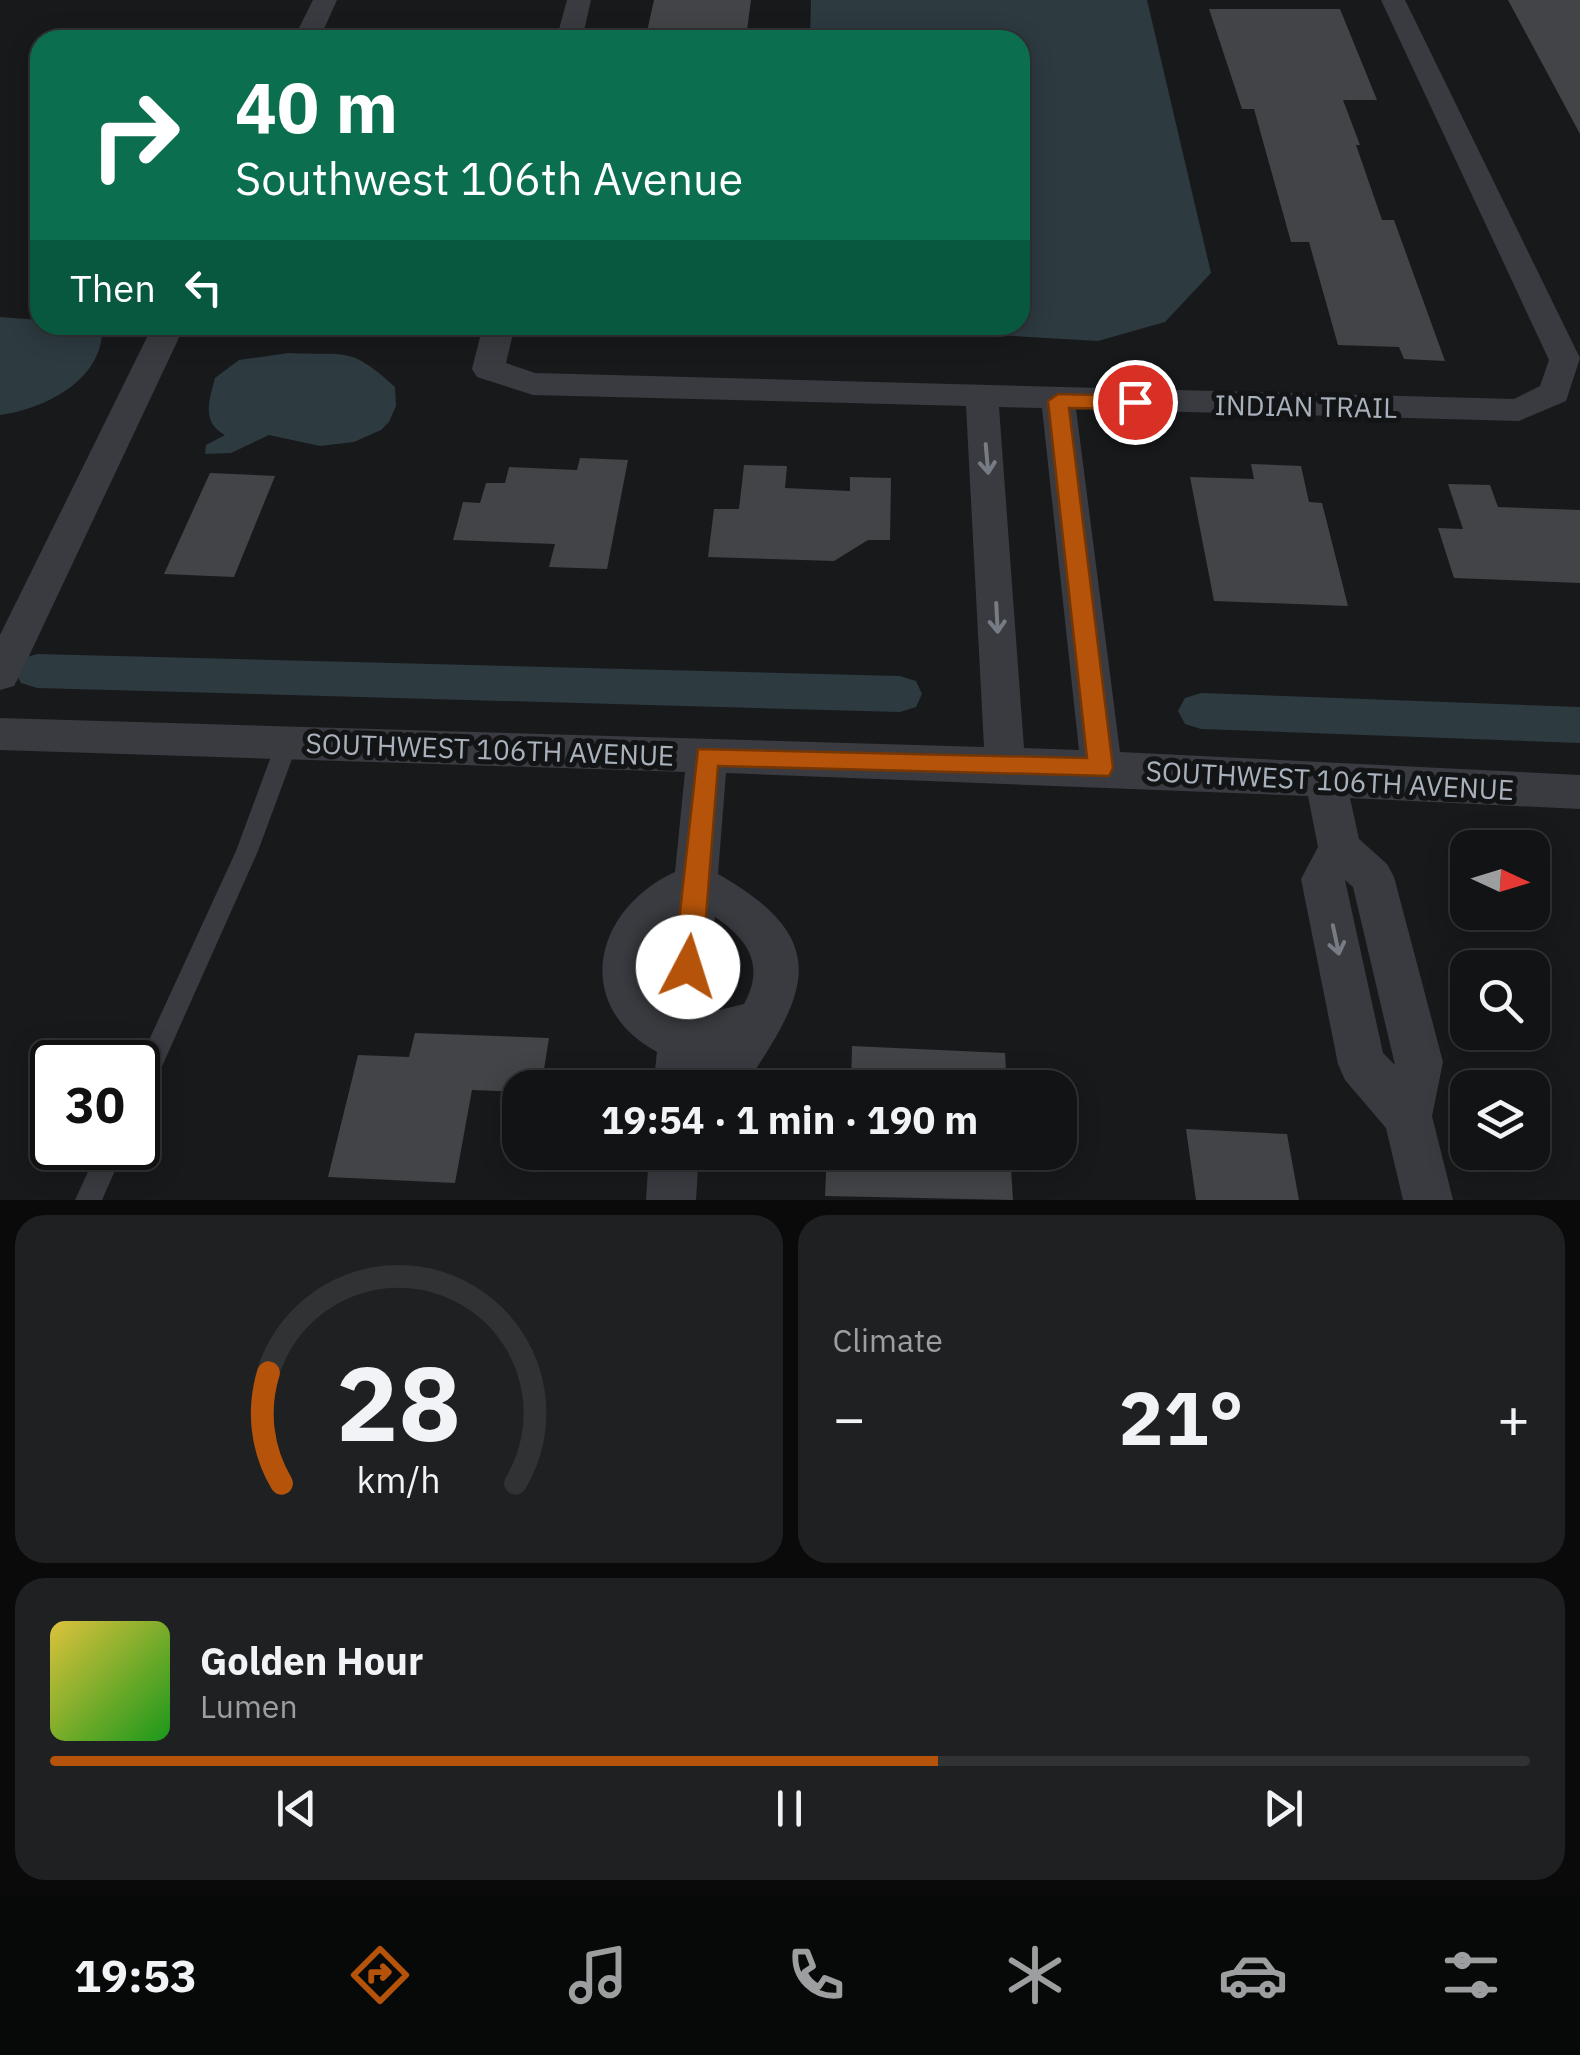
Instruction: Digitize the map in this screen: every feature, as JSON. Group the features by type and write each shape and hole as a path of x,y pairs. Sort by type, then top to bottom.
{"street":[{"path":"311,30 326,0"},
{"path":"571,30 578,0"},
{"name":"INDIAN TRAIL","path":"496,335 488,369 533,384 1058,401 1519,410 1554,393 1565,360 1393,0"},
{"path":"0,675 164,335"},
{"path":"982,398 1005,765"},
{"path":"1058,401 1100,768"},
{"name":"SOUTHWEST 106TH AVENUE","path":"0,734 1100,768 1580,792"},
{"path":"679,1070 707,756"},
{"path":"1326,779 1340,849 1322,879 1362,1064 1408,1116 1428,1200"},
{"path":"726,1070 774,1002 778,974 771,942 751,914 695,883 670,891 649,910 632,935 623,968 629,994 642,1016 682,1041 758,1023"}],"lane":[{"path":"160,1043 247,851 287,743"},
{"path":"88,1200 102,1170"}],"shaded area":[{"path":"811,0 1147,0 1211,273 1165,322 1098,341 997,335 1030,335 1030,30 810,30"},
{"path":"0,317 30,319 30,335 101,335 94,361 70,388 36,406 0,415"},
{"path":"289,353 346,355 367,364 395,387 396,406 389,422 354,442 320,446 269,435 231,453 205,454 206,445 225,435 210,417 215,378 239,360"}],"building":[{"path":"654,0 751,0 747,30 647,30"},
{"path":"1508,0 1580,0 1580,134 1543,65"},
{"path":"1209,9 1340,9 1377,100 1343,100 1360,145 1356,145 1382,220 1394,220 1445,361 1404,359 1399,347 1338,345 1309,242 1291,242 1254,109 1242,109"},
{"path":"580,458 628,460 607,569 549,567 555,544 453,540 463,502 480,503 486,483 505,483 509,467 577,470"},
{"path":"1251,464 1301,466 1309,502 1322,503 1348,606 1214,601 1190,477 1254,479"},
{"path":"744,465 787,466 785,488 850,491 850,477 891,478 890,540 868,540 834,561 708,557 714,509 739,509"},
{"path":"210,473 275,476 234,577 164,574"},
{"path":"1448,484 1490,485 1498,507 1580,510 1580,583 1454,578 1438,528 1463,529"},
{"path":"415,1033 549,1038 544,1070 502,1070 502,1091 472,1090 455,1183 328,1177 358,1055 409,1057"},
{"path":"852,1046 1005,1053 1006,1070 851,1070"},
{"path":"1186,1129 1287,1134 1299,1200 1196,1200"},
{"path":"826,1170 1011,1170 1013,1200 825,1196"}],"waterway":[{"path":"37,671 900,694"},
{"path":"1201,711 1580,725"}],"route":[{"path":"688,967 707,756 1100,768 1058,401 1135,402"}]}
